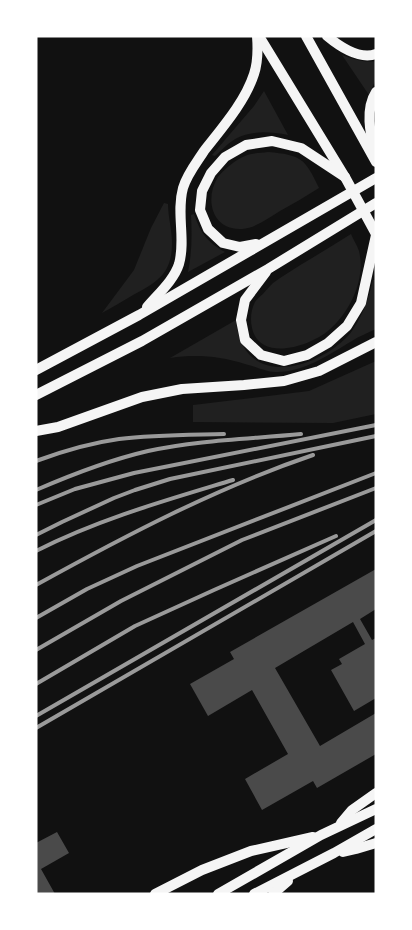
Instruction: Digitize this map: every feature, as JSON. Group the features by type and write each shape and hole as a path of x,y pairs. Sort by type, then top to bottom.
{"main road":[{"path":"258,36 344,177 376,234 361,303 347,326 328,343 307,355 284,360 261,355 245,340 241,320 246,300 268,269"},
{"path":"139,315 168,284 178,264 181,242 180,214 183,187 192,168 248,91 258,54 258,36"},
{"path":"306,36 376,162"},
{"path":"327,36 357,54 372,56 376,54"},
{"path":"376,92 371,100 370,132 376,155"},
{"path":"265,243 240,247 223,243 208,229 200,210 202,191 211,173 225,157 246,145 272,141 301,148 344,177"},
{"path":"36,370 139,315 376,178"},
{"path":"36,394 142,341 268,269 376,204"},
{"path":"36,431 58,427 142,397 182,390 284,381 319,371 376,342"},
{"path":"336,828 352,810 376,793"},
{"path":"218,894 321,836 376,809"},
{"path":"254,894 374,830"},
{"path":"154,894 202,870 251,851 321,836"},
{"path":"334,853 376,843"},
{"path":"273,894 301,870"}],"shaded area":[{"path":"342,55 363,61 376,61 376,79 369,95"},
{"path":"264,91 288,135 256,133 243,135 228,144 215,156 212,155 254,106"},
{"path":"268,152 288,155 301,160 310,170 319,188 252,227 242,229 224,225 214,212 212,204 214,186 218,177 242,157"},
{"path":"164,203 168,204 172,243 166,270 162,276 149,286 102,313 134,270 151,228"},
{"path":"194,214 205,237 225,252 188,272 191,244 191,215"},
{"path":"351,234 359,251 360,273 350,304 337,323 321,336 299,346 275,348 265,345 257,339 252,328 251,318 255,302 280,278"},
{"path":"373,280 376,283 376,329 295,370 285,372 268,371 235,361 198,356 170,358 236,320 241,342 251,356 265,364 281,367 299,365 317,358 351,333 365,307"},
{"path":"376,361 376,414 333,423 193,422 193,405 309,391"}],"building":[{"path":"376,569 376,609 360,619 372,640 376,638 376,698 354,711 331,670 342,664 339,659 365,644 353,622 275,668 320,746 376,713 376,754 317,788 313,781 262,810 245,779 288,754 252,690 208,716 190,684 234,659 230,652"},
{"path":"57,832 69,853 41,869 55,894 36,894 36,843"}],"railway":[{"path":"36,505 75,489 134,473 376,425"},
{"path":"36,461 77,448 119,439 224,434"},
{"path":"36,490 91,468 148,451 205,442 301,434"},
{"path":"36,535 114,498 170,479 376,436"},
{"path":"36,585 137,531 206,498 241,482 313,455"},
{"path":"36,618 87,589 137,566 376,473"},
{"path":"36,551 84,529 158,503 233,480"},
{"path":"36,650 121,601 242,540 376,488"},
{"path":"36,716 376,520"},
{"path":"36,728 376,531"},
{"path":"36,684 135,626 336,536"}]}
